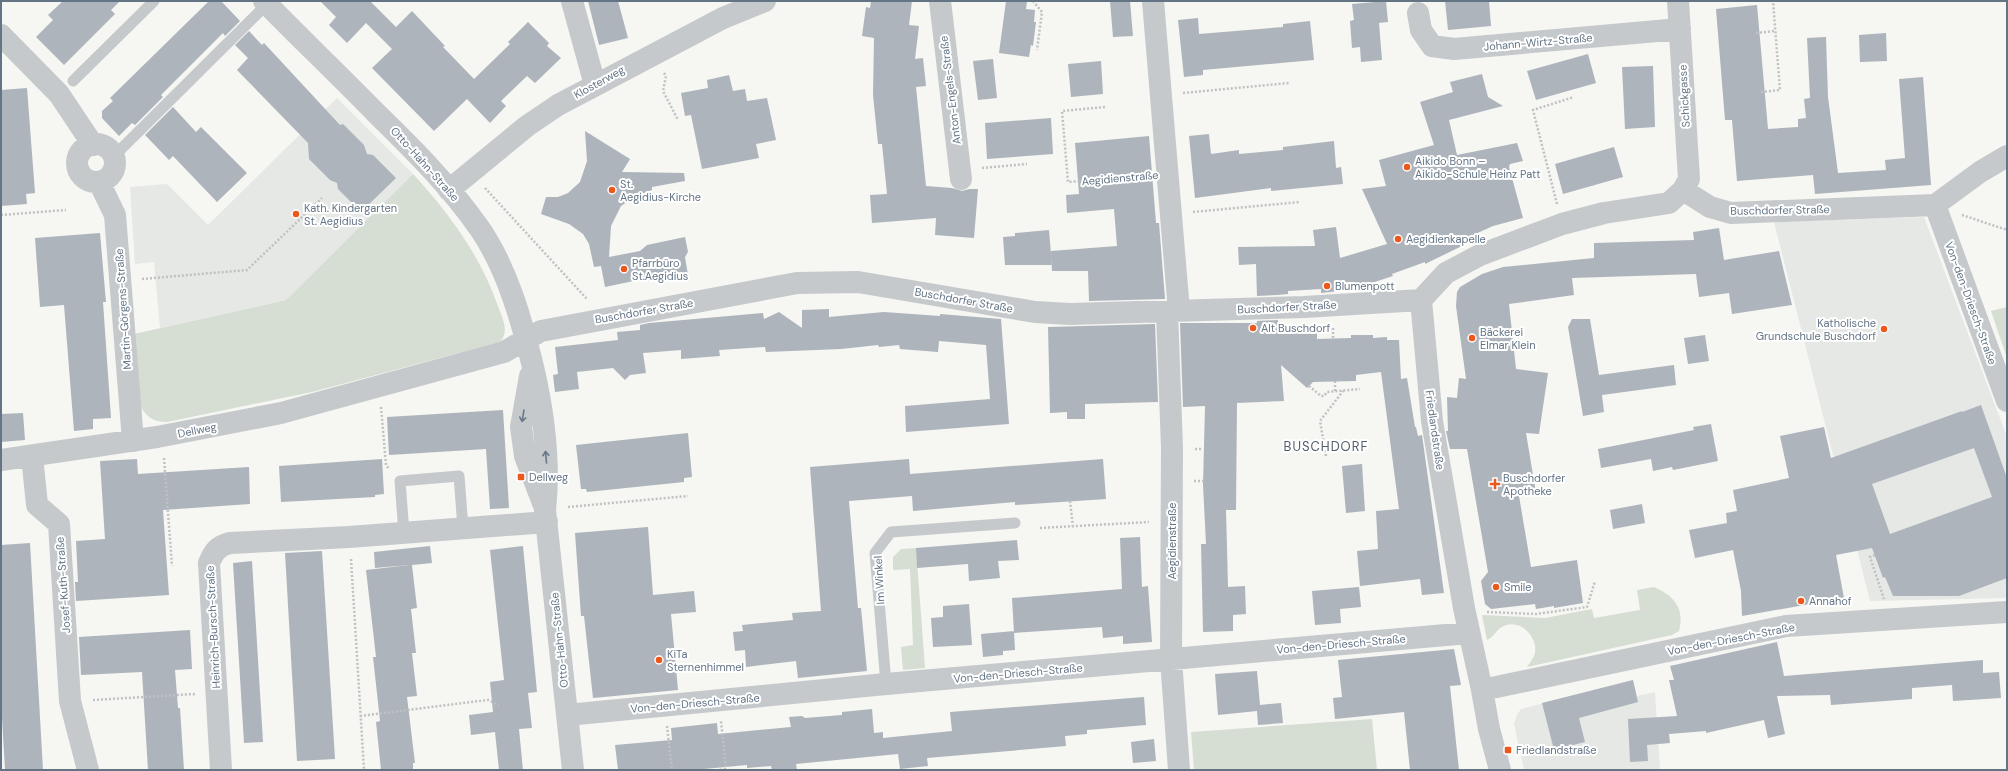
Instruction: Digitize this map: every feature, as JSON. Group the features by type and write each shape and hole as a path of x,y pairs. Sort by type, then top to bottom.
{"street":[{"path":"572,1 595,85"},
{"name":"Klosterweg","path":"449,190 527,126 552,109 655,52 723,18 765,1"},
{"name":"Anton-Engels-Straße","path":"940,1 961,174"},
{"name":"Aegidienstraße","path":"1153,1 1171,214 1173,312 1171,659 1179,770"},
{"name":"Schickgasse","path":"1678,1 1689,179 1683,190"},
{"name":"Otto-Hahn-Straße","path":"265,3 410,146 449,190 480,229 501,267 526,340 539,393 548,485 546,516 573,770"},
{"name":"Johann-Wirtz-Straße","path":"1418,13 1421,30 1432,46 1454,49 1680,29"},
{"path":"1,35 59,94 93,145"},
{"path":"93,145 101,145 108,149 114,156 115,162 111,176 99,182 92,182 82,175 78,163 82,151 93,145"},
{"path":"1935,205 1980,172 2007,156"},
{"name":"Martin-Görgens-Straße","path":"99,182 115,215 132,441"},
{"path":"1421,300 1446,273 1480,255 1514,240 1562,224 1604,214 1669,203 1683,190"},
{"name":"Buschdorfer Straße","path":"1683,190 1710,207 1731,213 1935,205"},
{"name":"Von-den-Driesch-Straße","path":"1935,205 2006,398"},
{"name":"Buschdorfer Straße","path":"526,340 541,331 797,283 858,282 1035,312 1070,314 1304,307 1421,300"},
{"name":"Friedlandstraße","path":"1421,300 1432,421 1467,623 1489,729 1500,770"},
{"name":"Dellweg","path":"1,460 163,436 280,413 504,352 526,340"},
{"name":"Josef-Kuth-Straße","path":"32,456 36,505 59,524 70,701 88,770"},
{"name":"Heinrich-Bursch-Straße","path":"221,770 209,564 213,553 220,546 230,543 350,537 463,528 546,516"},
{"name":"Von-den-Driesch-Straße","path":"1482,690 1786,626 2007,612"},
{"name":"Von-den-Driesch-Straße","path":"567,715 886,684 1171,659 1467,623"}],"lane":[{"path":"73,81 154,1"},
{"path":"114,156 265,3"},
{"path":"404,533 400,481 459,476 463,528"},
{"name":"Im Winkel","path":"886,684 875,553 891,532 1015,523"}],"path":[{"path":"1033,1 1042,12 1037,50"},
{"path":"1761,92 1780,90 1773,1"},
{"path":"1756,33 1775,31"},
{"path":"655,52 666,76 663,91 678,120"},
{"path":"1161,95 1289,83"},
{"path":"1562,224 1533,110 1574,97"},
{"name":"Aegidienstraße","path":"1105,107 1062,111 1068,182 1168,174"},
{"path":"961,174 1027,164"},
{"path":"472,172 494,200 570,283 606,318"},
{"path":"121,281 247,270 322,198"},
{"path":"1171,214 1300,202"},
{"path":"1935,205 2007,230"},
{"path":"1,215 66,210"},
{"path":"1335,381 1335,391"},
{"path":"1309,386 1320,396 1324,396 1327,392 1360,389"},
{"path":"380,387 386,465 400,481"},
{"path":"1326,456 1320,421 1343,391"},
{"path":"163,436 172,566"},
{"path":"546,516 688,496"},
{"path":"1070,501 1073,527"},
{"path":"1040,528 1172,520"},
{"path":"350,537 364,770"},
{"path":"1875,555 1870,557 1890,620"},
{"path":"1467,623 1482,612 1536,614 1588,607 1595,581"},
{"path":"70,701 216,693"},
{"path":"360,716 488,700 500,705"},
{"path":"719,701 726,769 720,770"},
{"path":"665,706 672,770"}],"shaded area":[{"name":"Kath. Kindergarten St. Aegidius","path":"337,98 413,174 286,300 160,328 154,262 135,264 130,187 167,184 208,225"},
{"path":"413,174 451,219 473,252 482,269 491,287 504,324 505,329 503,338 500,342 312,392 167,422 155,420 146,414 141,407 134,334 286,300"},
{"name":"Katholische Grundschule Buschdorf","path":"1924,217 2007,437 2007,598 1870,601 1774,222"},
{"path":"2007,307 2007,358 1991,311"},
{"path":"916,548 925,668 903,670 901,647 913,645 910,569 893,570 893,557 901,549"},
{"path":"1654,587 1667,594 1679,609 1679,631 1672,635 1527,667 1534,656 1535,644 1533,638 1524,629 1513,624 1506,625 1500,628 1490,639 1487,640 1482,615 1545,618 1592,609 1594,618 1640,610 1637,590"},
{"path":"1633,680 1637,696 1655,692 1660,770 1524,770 1514,724 1521,709"},
{"path":"1372,719 1377,770 1194,770 1191,732"}],"building":[{"path":"63,1 120,1 111,10 115,14 64,65 36,37 53,20 48,15"},
{"path":"209,1 221,1 240,21 225,36 223,33 161,95 163,97 135,125 132,123 119,136 102,118 102,111 113,101 110,98"},
{"path":"320,1 370,1 396,27 412,11 445,46 443,47 474,79 510,44 508,42 528,22 549,43 547,46 561,58 535,83 527,76 501,101 506,106 490,123 467,99 434,131 372,68 392,49 366,23 347,43 329,25 336,17"},
{"path":"588,1 618,1 628,38 599,45"},
{"path":"871,1 912,1 909,25 919,26 915,59 923,58 926,86 916,87 926,186 952,188 962,191 978,189 974,238 935,235 936,218 872,223 870,195 887,194 882,144 878,144 873,95 874,38 862,36 866,7 870,8"},
{"path":"1006,1 1027,1 1026,9 1035,10 1034,22 1036,22 1033,46 1031,45 1029,57 999,53"},
{"path":"1110,1 1130,1 1133,36 1113,37"},
{"path":"1386,1 1388,22 1379,23 1382,60 1361,62 1360,47 1352,48 1350,21 1354,20 1352,4"},
{"path":"1445,1 1489,1 1491,26 1448,30"},
{"path":"1757,5 1768,129 1798,127 1798,119 1806,118 1804,99 1810,98 1807,38 1826,37 1828,97 1838,173 1886,170 1885,160 1905,158 1899,79 1923,77 1931,185 1815,194 1813,175 1737,181 1732,120 1725,120 1716,9"},
{"path":"1198,18 1199,34 1283,27 1283,24 1310,21 1314,60 1203,70 1203,75 1184,77 1178,20"},
{"path":"249,31 262,45 264,43 340,125 343,124 364,145 367,154 373,155 396,178 361,212 338,189 337,183 330,180 309,159 308,143 237,70 248,58 235,45"},
{"path":"1886,33 1887,61 1860,62 1859,35"},
{"path":"1588,54 1596,83 1536,100 1527,71"},
{"path":"993,59 997,98 978,100 973,61"},
{"path":"1101,61 1103,94 1071,97 1068,64"},
{"path":"1653,66 1655,127 1625,129 1622,67"},
{"path":"1482,74 1488,97 1503,106 1449,120 1457,155 1517,143 1523,161 1510,164 1509,167 1523,218 1493,226 1462,240 1464,245 1425,264 1425,262 1392,274 1393,276 1350,290 1321,293 1321,289 1288,291 1288,294 1257,296 1256,264 1239,265 1238,247 1315,246 1313,230 1336,227 1340,258 1387,244 1362,189 1386,186 1379,160 1434,145 1420,102 1453,92 1450,82"},
{"path":"729,75 733,91 745,89 747,101 767,98 776,140 756,144 759,158 702,169 691,115 685,116 681,93 708,88 707,80"},
{"path":"27,88 35,193 26,194 27,204 1,206 1,90"},
{"path":"173,107 196,132 201,127 247,173 217,202 173,156 169,160 145,135"},
{"path":"1051,118 1053,154 987,159 985,123"},
{"name":"St. Aegidius-Kirche","path":"585,131 630,159 622,172 684,173 685,181 652,187 652,190 634,197 621,206 611,226 609,257 640,251 647,245 685,237 688,252 685,257 688,275 659,281 656,279 645,281 643,279 605,287 601,266 594,267 589,244 583,234 569,224 541,214 546,197 558,197 568,193 580,182 587,161"},
{"path":"1209,134 1211,154 1239,150 1239,154 1283,150 1283,147 1334,141 1336,168 1341,167 1343,184 1271,191 1271,188 1195,198 1189,136"},
{"path":"1149,136 1156,223 1159,223 1165,299 1089,301 1088,271 1052,271 1051,251 1117,246 1114,209 1067,213 1066,195 1079,194 1075,143"},
{"path":"1614,147 1623,177 1563,194 1555,164"},
{"path":"1719,228 1724,260 1779,251 1792,305 1732,314 1729,293 1699,297 1696,274 1572,278 1574,295 1509,304 1516,369 1548,373 1539,434 1526,433 1536,493 1519,496 1531,567 1577,560 1583,603 1554,608 1554,606 1536,609 1535,604 1491,609 1485,604 1481,581 1488,572 1467,449 1450,449 1446,431 1448,431 1447,397 1457,398 1459,378 1466,379 1456,306 1457,292 1460,287 1482,274 1503,267 1594,258 1594,243 1694,240 1693,232"},
{"path":"1049,230 1052,265 1005,265 1003,237 1015,236 1015,233"},
{"path":"100,233 106,302 103,302 111,418 93,419 93,429 74,431 64,305 40,307 35,238"},
{"path":"829,309 829,317 884,312 940,316 940,314 1001,319 1009,424 906,432 905,406 990,399 986,345 939,341 938,352 900,349 899,345 879,347 878,345 841,349 766,352 765,347 719,350 720,356 681,359 681,350 643,353 646,373 630,375 625,380 613,368 577,372 579,389 555,392 553,375 558,374 555,347 618,340 617,332 640,330 640,325 649,323 763,313 764,319 779,312 802,328 802,310"},
{"path":"1572,319 1590,319 1599,375 1674,365 1676,385 1602,395 1604,412 1583,416 1568,327"},
{"path":"1278,320 1278,334 1317,333 1317,339 1351,338 1351,335 1373,335 1373,338 1387,337 1387,340 1399,340 1401,379 1407,378 1415,427 1418,436 1422,435 1444,593 1422,595 1420,579 1360,586 1357,551 1378,549 1376,511 1399,509 1381,372 1356,375 1356,381 1313,382 1307,388 1281,365 1284,401 1237,403 1236,510 1226,510 1228,587 1245,586 1246,614 1233,615 1233,631 1203,632 1201,544 1206,544 1203,485 1205,406 1183,407 1180,323 1257,323 1257,321"},
{"path":"1155,324 1158,402 1085,404 1085,419 1067,419 1067,412 1050,413 1048,327"},
{"path":"1705,335 1709,361 1688,364 1684,338"},
{"path":"1981,405 2007,478 2007,578 1959,596 1893,596 1885,577 1883,578 1872,548 1836,555 1844,598 1742,616 1741,591 1733,550 1695,558 1689,530 1727,523 1726,513 1737,511 1733,490 1789,478 1780,436 1824,427 1831,458","holes":["1974,448 1992,497 1890,534 1872,484"]},
{"path":"503,410 509,508 490,509 486,449 389,455 387,417"},
{"path":"23,413 25,440 1,442 1,414"},
{"path":"1711,424 1718,461 1673,470 1672,467 1653,471 1651,459 1601,468 1598,449 1694,430 1693,427"},
{"path":"688,433 692,477 684,478 684,482 587,492 586,489 581,489 576,445"},
{"path":"137,459 138,474 249,467 250,504 163,510 169,595 76,601 75,582 78,582 76,541 105,539 100,461"},
{"path":"382,459 384,494 375,495 375,497 281,502 279,466"},
{"path":"909,459 910,474 1103,459 1106,499 1015,505 1015,502 913,511 912,496 849,501 858,608 861,608 867,671 798,678 796,661 746,667 745,650 735,651 733,632 743,631 742,625 793,620 792,613 821,611 810,467"},
{"path":"1362,464 1365,511 1346,513 1342,466"},
{"path":"1642,504 1645,523 1613,529 1610,510"},
{"path":"648,527 653,595 694,591 696,612 671,614 678,690 593,698 584,616 581,616 575,533"},
{"path":"1140,537 1142,587 1148,586 1152,642 1123,644 1123,636 1103,638 1102,627 1014,633 1012,598 1122,589 1120,538"},
{"path":"1017,540 1019,560 998,561 1000,578 969,581 968,564 917,568 916,548"},
{"path":"30,543 43,770 5,770 1,700 1,545"},
{"path":"430,546 432,563 412,565 417,608 411,609 416,653 412,653 417,696 407,697 415,763 413,763 413,770 381,770 376,722 380,721 373,657 376,657 366,570 409,565 375,568 374,552"},
{"path":"523,546 537,692 528,693 532,728 519,729 523,770 499,770 495,732 471,735 469,715 493,712 490,682 504,680 490,550"},
{"path":"322,551 335,759 297,761 285,553"},
{"path":"252,561 263,742 244,743 233,563"},
{"path":"1359,587 1361,607 1340,609 1341,623 1315,625 1312,591"},
{"path":"969,604 972,645 933,647 931,618 943,617 943,606"},
{"path":"190,630 192,669 175,670 178,708 180,708 184,770 148,770 142,672 81,675 79,637"},
{"path":"1014,631 1015,650 1003,651 1003,655 983,657 981,634"},
{"path":"1777,642 1784,676 1983,660 1983,673 1999,672 2001,698 1953,701 1952,685 1912,688 1912,699 1831,705 1830,695 1777,696 1785,734 1768,738 1764,720 1706,733 1706,731 1669,734 1670,743 1647,745 1648,761 1630,762 1628,719 1677,716 1669,680 1674,680 1670,666"},
{"path":"1454,649 1461,685 1450,686 1459,770 1410,770 1404,712 1335,719 1333,698 1342,697 1338,660"},
{"path":"1257,671 1260,705 1281,703 1283,723 1258,725 1257,711 1218,715 1215,674"},
{"path":"1633,680 1638,702 1579,718 1585,742 1554,750 1542,703"},
{"path":"1144,697 1146,725 1087,730 1087,734 1065,736 1066,746 927,758 928,766 900,769 898,754 796,764 797,770 772,770 771,766 747,768 747,765 693,770 618,770 615,745 672,740 671,728 717,723 718,734 791,727 789,717 802,716 805,718 842,715 842,712 872,709 874,733 883,732 883,738 952,731 950,712"},
{"path":"1154,739 1156,761 1133,763 1131,742"}],"place":[{"name":"Aikido Bonn – Aikido-Schule Heinz Patt","path":"1407,167"},
{"name":"St. Aegidius-Kirche","path":"612,190"},
{"name":"Kath. Kindergarten St. Aegidius","path":"296,214"},
{"name":"Aegidienkapelle","path":"1398,239"},
{"name":"Pfarrbüro St.Aegidius","path":"624,269"},
{"name":"Blumenpott","path":"1327,286"},
{"name":"Alt Buschdorf","path":"1253,328"},
{"name":"Katholische Grundschule Buschdorf","path":"1884,329"},
{"name":"Bäckerei Elmar Klein","path":"1472,338"},
{"name":"Dellweg","path":"521,477"},
{"name":"Buschdorfer Apotheke","path":"1495,484"},
{"name":"Smile","path":"1496,587"},
{"name":"Annahof","path":"1801,601"},
{"name":"KiTa Sternenhimmel","path":"659,660"},
{"name":"Friedlandstraße","path":"1508,750"}],"district":[{"name":"BUSCHDORF","path":"1326,446"}]}
